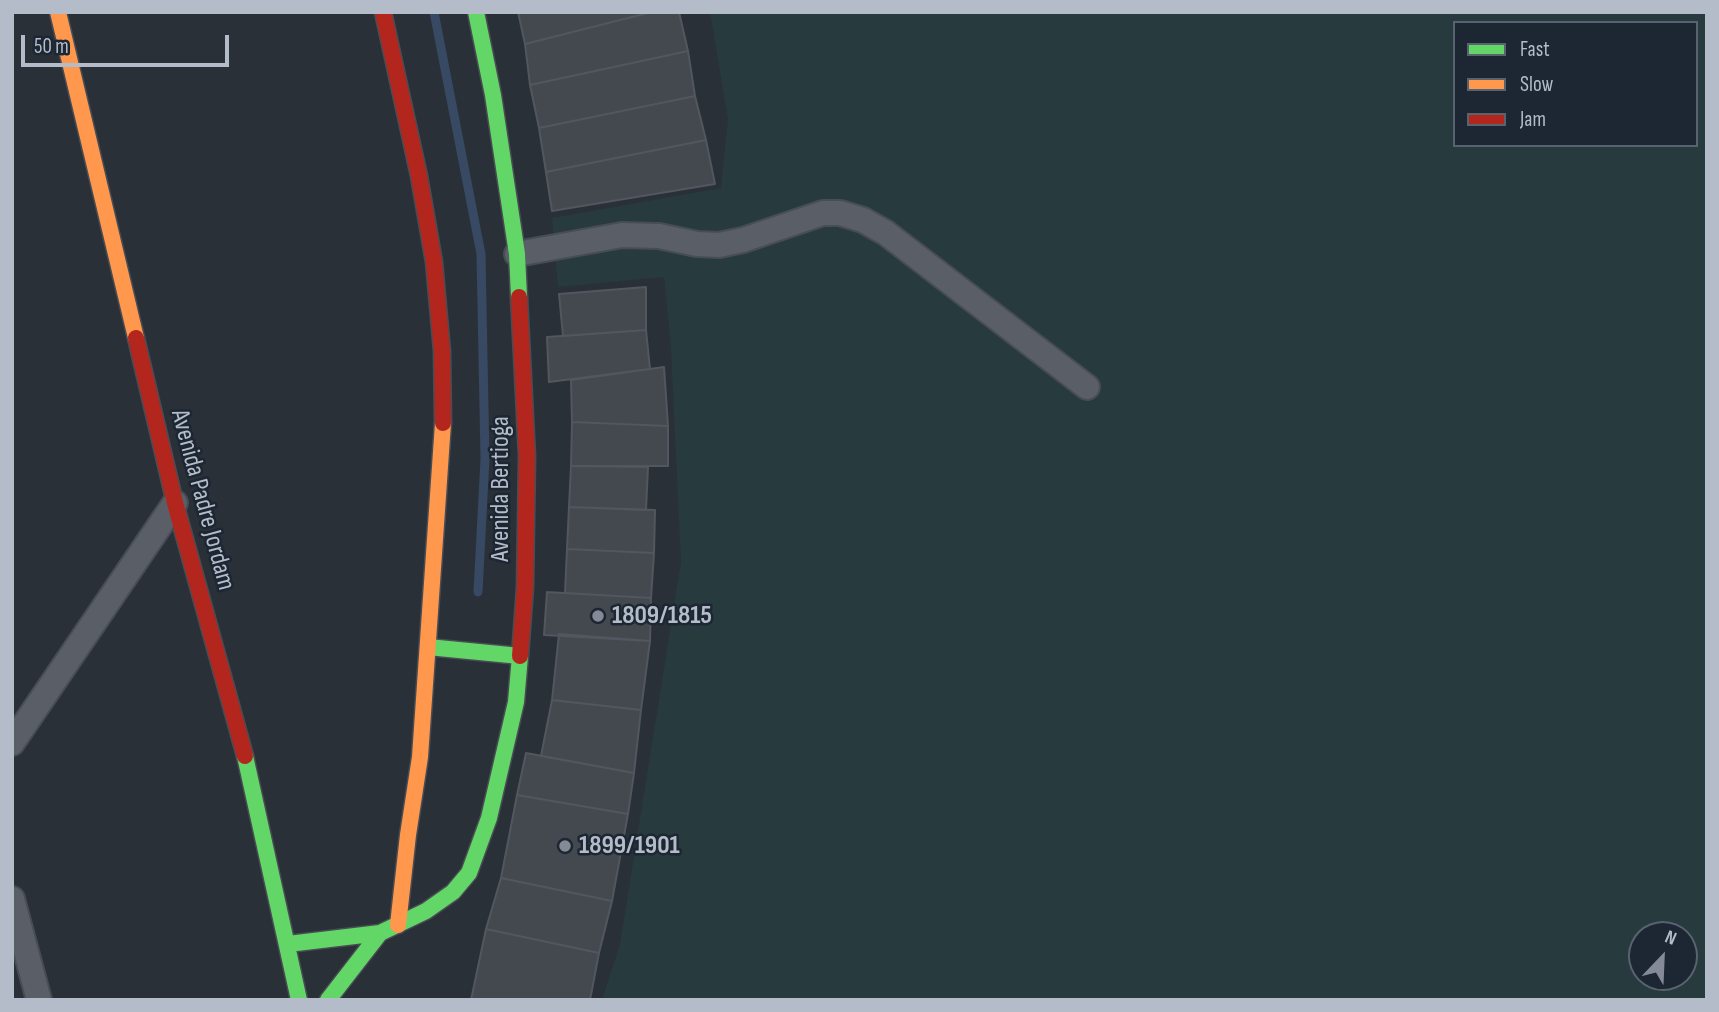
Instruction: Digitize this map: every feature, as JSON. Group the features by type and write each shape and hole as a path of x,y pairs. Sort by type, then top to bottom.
{"street":[{"name":"Avenida Padre Jordam","path":"58,12 175,503 242,744 299,1000"},
{"path":"383,12 430,237 442,351 443,433 420,757 398,925"},
{"name":"Avenida Bertioga","path":"288,944 380,933 426,911 453,892 469,873 477,856 489,818 516,702 526,587 527,456 517,254 493,95 476,12"},
{"path":"517,254 622,235 659,236 697,244 719,245 743,240 823,213 840,213 863,220 886,233 1087,387"},
{"path":"12,743 175,503"},
{"path":"428,647 520,656"},
{"path":"12,899 39,1000"},
{"path":"328,1000 380,933"}],"green space":[{"path":"710,12 1707,12 1707,1000 602,1000 620,944 681,562 671,349 664,277 558,287 552,218 721,188 728,119"}],"building":[{"path":"518,12 652,12 525,44"},
{"path":"652,12 679,12 688,51 530,85 525,44"},
{"path":"688,51 695,96 539,128 530,85"},
{"path":"695,96 706,140 546,172 539,128"},
{"path":"706,140 715,184 552,211 546,172"},
{"path":"646,287 646,330 563,336 559,294"},
{"path":"646,330 650,369 549,382 547,337"},
{"path":"664,367 668,426 572,422 571,380"},
{"path":"572,422 668,426 668,466 571,466"},
{"path":"571,466 648,467 646,510 569,507"},
{"path":"569,507 655,510 654,553 567,549"},
{"path":"567,549 654,553 651,598 565,593"},
{"name":"1809/1815","path":"547,592 651,598 650,641 544,635"},
{"path":"559,634 650,641 641,710 552,700"},
{"path":"552,700 641,710 634,773 541,756"},
{"path":"526,753 634,773 628,814 517,795"},
{"name":"1899/1901","path":"517,795 628,814 612,901 501,878"},
{"path":"501,878 612,901 599,953 486,929"},
{"path":"486,929 599,953 590,1000 471,1000"}],"waterway":[{"path":"434,12 481,254 485,459 478,592"}],"traffic: fast":[{"path":"476,12 493,95 517,254 519,297"},
{"path":"428,647 520,656"},
{"path":"288,944 380,933 426,911 453,892 469,873 489,818 516,702 520,656"},
{"path":"245,756 299,1000"},
{"path":"328,1000 380,933"}],"traffic: slow":[{"path":"58,12 136,338"},
{"path":"398,925 420,757 443,423"}],"traffic: jam":[{"path":"383,12 419,176 434,262 442,351 443,423"},
{"path":"519,297 527,456 525,587 520,656"},
{"path":"136,338 175,503 245,756"}],"place":[{"name":"1809/1815","path":"598,616"},
{"name":"1899/1901","path":"565,846"}]}
